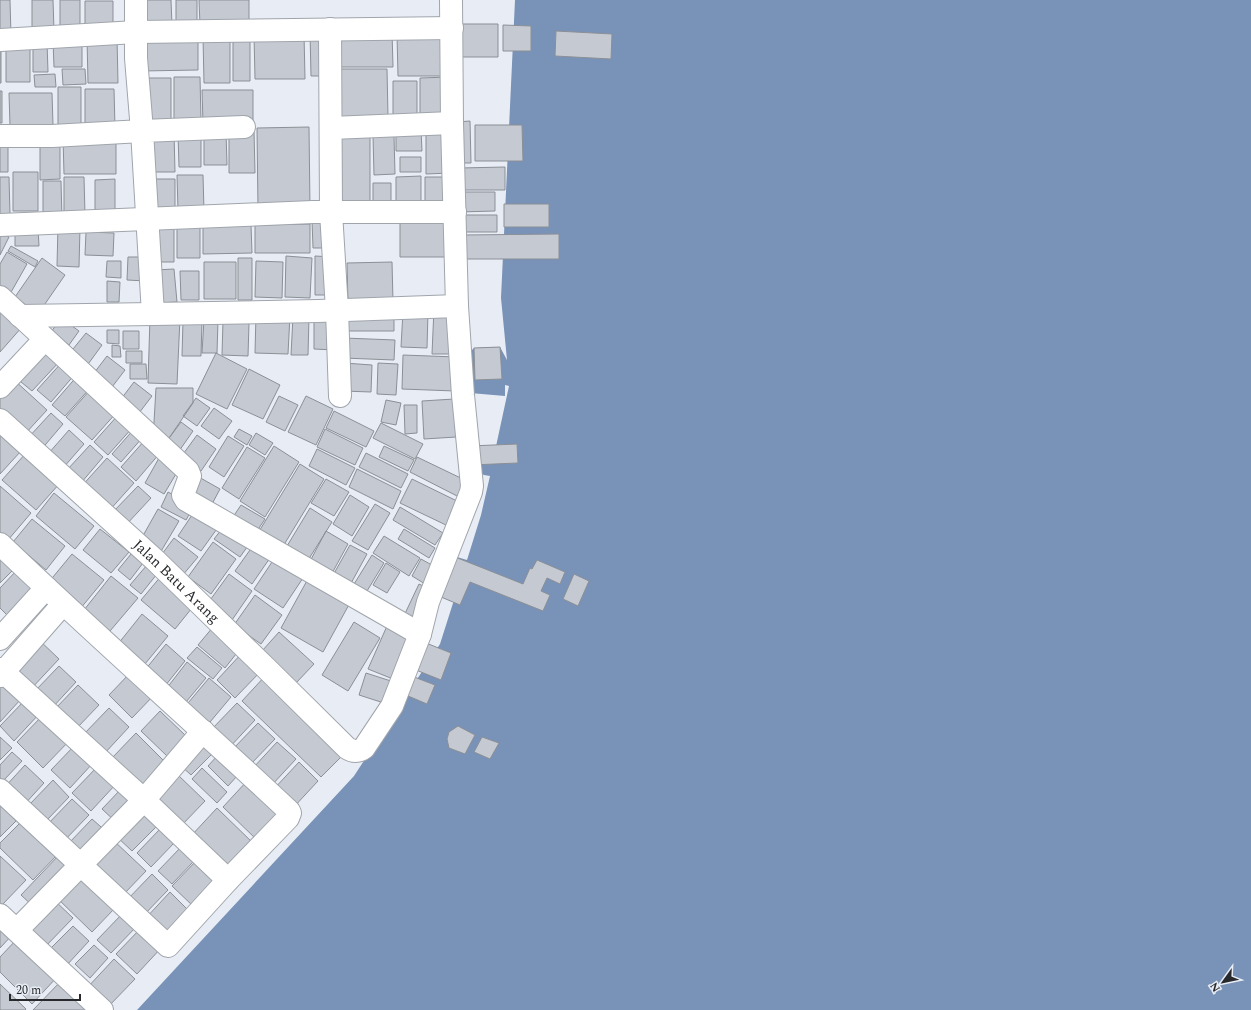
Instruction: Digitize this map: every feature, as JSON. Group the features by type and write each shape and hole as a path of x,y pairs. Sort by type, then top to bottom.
{"street":[{"path":"136,0 136,58 153,314"},
{"path":"0,297 188,471 190,476 183,495 186,500 420,634 428,602 472,492 457,306 452,123 451,0"},
{"path":"0,40 136,32 452,28"},
{"path":"330,29 331,212 337,310 340,396"},
{"path":"331,128 452,123"},
{"path":"0,136 52,136 244,127"},
{"path":"0,225 313,212 455,212"},
{"path":"20,316 337,310 457,306"},
{"path":"0,387 45,339"},
{"name":"Jalan Batu Arang","path":"0,420 155,560 347,748 355,752 364,748 392,706 420,634"},
{"path":"0,544 63,604 204,731 289,810 290,813 288,818 228,880 168,946 0,790"},
{"path":"0,639 46,588"},
{"path":"63,604 1,672 144,800 228,880"},
{"path":"17,930 144,800 204,731"},
{"path":"0,915 102,1010"}],"water":[{"path":"515,0 1251,0 1251,1010 137,1010 354,776 440,644 461,578 450,555 467,560 481,515 490,476 484,475 475,470 495,451 509,386 505,385 505,396 470,393 470,352 474,348 500,347 507,360 501,298"}],"building":[{"path":"0,0 10,0 11,36 0,36"},
{"path":"32,0 53,0 54,31 32,31"},
{"path":"60,0 80,0 80,31 60,31"},
{"path":"142,0 171,0 172,25 142,25"},
{"path":"176,0 197,0 197,29 176,29"},
{"path":"199,0 249,0 249,25 200,25"},
{"path":"85,1 113,1 113,30 85,30"},
{"path":"457,24 498,24 498,57 458,57"},
{"path":"503,25 531,26 531,51 503,51"},
{"path":"337,31 392,31 393,67 337,67"},
{"path":"556,31 612,34 611,59 555,56"},
{"path":"310,32 332,32 332,76 311,76"},
{"path":"233,33 250,33 250,81 233,81"},
{"path":"447,33 448,76 398,76 397,34"},
{"path":"304,34 305,79 255,79 254,35"},
{"path":"203,37 230,37 230,83 204,83"},
{"path":"87,38 117,38 118,83 88,83"},
{"path":"198,38 198,70 141,71 140,39"},
{"path":"53,41 82,41 82,67 54,67"},
{"path":"33,42 47,42 48,72 33,72"},
{"path":"1,44 1,83 0,83"},
{"path":"6,44 30,44 30,82 6,82"},
{"path":"62,69 85,69 86,84 63,85"},
{"path":"339,69 387,69 388,117 340,117"},
{"path":"55,74 56,87 35,87 34,75"},
{"path":"174,77 200,77 201,121 174,121"},
{"path":"449,77 449,119 420,118 420,78"},
{"path":"144,78 171,78 171,121 144,121"},
{"path":"393,81 417,81 417,118 393,118"},
{"path":"58,87 81,87 81,127 58,127"},
{"path":"85,89 114,89 115,128 85,128"},
{"path":"202,90 253,90 253,123 203,123"},
{"path":"0,91 2,91 2,123 0,123"},
{"path":"9,93 52,93 53,125 10,126"},
{"path":"470,121 471,163 457,163 457,122"},
{"path":"475,125 522,125 523,161 475,161"},
{"path":"309,127 310,209 258,209 257,128"},
{"path":"426,128 450,128 450,173 426,174"},
{"path":"396,130 421,130 422,151 396,151"},
{"path":"229,131 254,131 255,173 229,173"},
{"path":"340,131 370,132 370,210 341,210"},
{"path":"204,132 226,132 227,165 204,165"},
{"path":"146,133 174,133 175,172 147,172"},
{"path":"178,133 201,133 201,167 179,167"},
{"path":"373,136 394,136 395,174 374,175"},
{"path":"63,138 116,138 116,174 64,174"},
{"path":"0,139 8,139 8,172 0,172"},
{"path":"40,141 60,141 60,179 40,180"},
{"path":"400,157 421,157 421,172 400,172"},
{"path":"505,167 505,190 460,190 460,168"},
{"path":"13,172 38,172 38,211 13,211"},
{"path":"177,175 203,175 204,211 178,211"},
{"path":"421,176 421,210 396,210 396,177"},
{"path":"0,177 9,177 10,215 0,215"},
{"path":"64,177 84,177 85,215 64,215"},
{"path":"425,177 450,177 451,210 425,210"},
{"path":"115,179 115,219 95,218 95,180"},
{"path":"147,179 175,179 175,213 148,213"},
{"path":"43,181 61,181 62,219 43,219"},
{"path":"373,183 391,183 391,204 373,204"},
{"path":"459,192 495,192 495,211 459,212"},
{"path":"504,204 549,204 549,227 504,227"},
{"path":"461,215 497,215 497,232 461,232"},
{"path":"400,217 448,217 448,257 400,257"},
{"path":"328,219 329,248 313,248 312,220"},
{"path":"177,222 200,222 200,258 177,258"},
{"path":"149,224 174,224 174,262 150,262"},
{"path":"310,224 310,253 255,253 255,225"},
{"path":"203,225 251,225 252,253 203,254"},
{"path":"58,226 80,227 79,267 57,266"},
{"path":"15,228 38,228 39,246 15,246"},
{"path":"0,232 9,237 0,255"},
{"path":"86,232 114,233 113,256 85,255"},
{"path":"559,234 559,259 464,259 463,235"},
{"path":"11,246 38,261 35,267 8,251"},
{"path":"7,252 27,264 10,294 0,288 0,264"},
{"path":"286,256 312,258 310,298 285,297"},
{"path":"315,256 333,257 333,295 315,295"},
{"path":"128,257 147,257 146,281 127,280"},
{"path":"42,258 65,275 38,314 15,297"},
{"path":"238,258 252,258 252,300 238,300"},
{"path":"107,261 121,261 121,278 106,277"},
{"path":"256,261 283,262 282,298 255,297"},
{"path":"204,262 236,262 236,299 204,299"},
{"path":"392,262 393,302 348,303 347,263"},
{"path":"174,269 177,302 158,303 155,270"},
{"path":"180,271 199,271 199,300 181,300"},
{"path":"107,281 120,282 119,302 107,302"},
{"path":"434,308 455,309 453,354 432,354"},
{"path":"3,310 22,327 0,352 0,313"},
{"path":"403,311 428,312 427,348 401,347"},
{"path":"256,314 290,315 288,354 255,353"},
{"path":"293,316 309,317 308,355 291,355"},
{"path":"342,316 394,316 394,331 342,331"},
{"path":"150,317 180,318 177,384 148,383"},
{"path":"61,318 79,331 69,345 51,332"},
{"path":"204,319 218,320 217,353 202,353"},
{"path":"183,321 202,321 201,356 182,356"},
{"path":"223,321 249,323 248,356 222,355"},
{"path":"314,321 336,322 335,350 314,349"},
{"path":"107,330 119,330 119,344 107,343"},
{"path":"123,331 139,331 139,349 123,349"},
{"path":"86,333 102,345 86,367 69,354"},
{"path":"344,338 395,340 394,360 343,358"},
{"path":"44,345 60,361 32,391 15,377"},
{"path":"112,345 120,346 121,357 112,357"},
{"path":"500,347 502,379 475,380 474,348"},
{"path":"126,351 142,351 142,363 126,363"},
{"path":"216,353 247,369 227,409 196,394"},
{"path":"403,355 456,357 455,391 402,389"},
{"path":"107,356 125,370 109,391 91,377"},
{"path":"63,361 76,373 51,402 37,390"},
{"path":"344,363 372,365 371,392 343,391"},
{"path":"378,363 398,364 396,395 377,394"},
{"path":"130,364 146,364 147,379 130,379"},
{"path":"249,369 280,385 263,419 232,405"},
{"path":"79,374 92,386 65,416 52,405"},
{"path":"13,379 47,410 25,434 0,412 0,393"},
{"path":"134,382 152,396 136,417 118,403"},
{"path":"156,388 193,388 193,403 167,441 153,439"},
{"path":"91,389 117,412 92,440 66,417"},
{"path":"279,396 298,405 285,431 266,422"},
{"path":"306,396 333,409 316,445 288,432"},
{"path":"196,398 210,408 197,426 183,416"},
{"path":"454,399 456,437 424,439 422,401"},
{"path":"386,400 401,403 396,425 381,422"},
{"path":"404,405 417,405 417,433 405,434"},
{"path":"214,408 232,421 219,439 201,426"},
{"path":"334,411 374,431 366,447 326,428"},
{"path":"51,413 63,424 40,451 27,439"},
{"path":"119,414 133,427 108,455 94,442"},
{"path":"181,422 193,431 177,454 164,445"},
{"path":"381,423 423,444 415,459 373,438"},
{"path":"134,429 143,437 121,462 112,454"},
{"path":"239,429 252,436 247,445 234,437"},
{"path":"325,429 363,448 355,465 317,447"},
{"path":"69,430 84,444 63,468 48,454"},
{"path":"0,432 21,451 0,474"},
{"path":"256,433 273,443 265,455 249,445"},
{"path":"197,435 216,449 201,471 181,457"},
{"path":"228,436 244,446 224,477 209,467"},
{"path":"145,440 160,453 136,481 121,467"},
{"path":"517,444 518,463 471,465 470,446"},
{"path":"90,445 103,457 81,483 67,470"},
{"path":"274,446 299,462 265,517 240,501"},
{"path":"384,446 414,460 408,471 379,457"},
{"path":"247,447 265,458 239,499 222,488"},
{"path":"317,449 355,468 346,485 309,466"},
{"path":"26,453 60,483 36,510 2,480"},
{"path":"366,453 408,474 401,488 359,467"},
{"path":"417,457 469,482 461,498 410,472"},
{"path":"107,458 134,483 108,512 80,488"},
{"path":"159,458 179,469 164,494 145,483"},
{"path":"300,464 324,479 282,548 258,533"},
{"path":"357,469 401,491 393,509 349,487"},
{"path":"197,476 220,489 211,506 187,494"},
{"path":"326,479 349,492 334,516 311,503"},
{"path":"412,479 459,502 448,526 400,503"},
{"path":"0,486 31,513 8,540 0,533"},
{"path":"138,486 151,498 125,526 112,513"},
{"path":"168,492 194,506 186,520 161,507"},
{"path":"54,493 94,526 75,549 36,516"},
{"path":"350,495 369,507 352,536 333,524"},
{"path":"375,504 390,513 368,550 352,541"},
{"path":"241,505 265,519 255,534 231,520"},
{"path":"400,507 443,533 435,545 393,520"},
{"path":"310,508 332,522 305,565 284,551"},
{"path":"158,509 179,521 160,553 140,541"},
{"path":"196,509 219,526 201,551 178,536"},
{"path":"32,519 65,546 46,570 13,542"},
{"path":"225,525 250,543 240,557 214,539"},
{"path":"100,529 129,552 111,573 83,550"},
{"path":"404,529 435,548 429,558 398,539"},
{"path":"326,531 348,544 330,577 308,565"},
{"path":"384,536 420,558 409,576 373,553"},
{"path":"174,538 198,557 182,576 159,558"},
{"path":"213,542 236,559 211,594 188,577"},
{"path":"255,543 272,555 252,584 235,571"},
{"path":"350,545 367,554 349,587 332,577"},
{"path":"0,553 15,568 0,583"},
{"path":"72,554 104,580 80,609 48,583"},
{"path":"131,554 143,563 130,580 118,570"},
{"path":"372,555 384,563 364,596 351,589"},
{"path":"450,555 523,584 530,568 532,569 537,560 565,572 560,584 547,578 541,591 550,595 543,611 470,582 460,605 434,594"},
{"path":"276,556 305,575 283,608 254,589"},
{"path":"421,559 439,569 430,587 412,576"},
{"path":"386,563 400,572 387,593 373,585"},
{"path":"147,565 157,574 141,594 130,585"},
{"path":"18,569 38,589 10,618 0,608 0,588"},
{"path":"229,574 252,591 232,620 208,603"},
{"path":"574,574 589,581 578,606 563,599"},
{"path":"162,575 196,603 175,629 141,600"},
{"path":"111,576 138,598 110,631 84,610"},
{"path":"309,577 351,601 323,652 281,628"},
{"path":"419,584 431,590 413,628 401,622"},
{"path":"255,595 282,615 261,644 234,625"},
{"path":"142,614 168,636 140,670 114,649"},
{"path":"354,622 380,638 348,691 322,675"},
{"path":"387,626 411,637 393,679 368,669"},
{"path":"213,627 240,649 225,668 198,645"},
{"path":"279,632 314,664 296,683 262,651"},
{"path":"37,638 59,659 30,690 8,668"},
{"path":"421,641 451,653 441,680 411,668"},
{"path":"166,644 185,661 165,686 145,670"},
{"path":"197,647 222,668 213,679 187,658"},
{"path":"243,652 262,670 235,698 217,680"},
{"path":"187,662 206,678 181,708 163,693"},
{"path":"59,666 76,682 52,708 35,691"},
{"path":"132,671 156,693 132,718 109,695"},
{"path":"366,673 394,682 387,704 359,695"},
{"path":"267,674 347,751 321,777 242,701"},
{"path":"409,675 435,685 427,704 401,693"},
{"path":"209,678 231,697 205,728 183,709"},
{"path":"0,681 21,699 0,722"},
{"path":"78,685 99,705 75,730 54,710"},
{"path":"25,700 40,713 14,741 0,726"},
{"path":"237,703 255,720 228,749 210,731"},
{"path":"109,708 129,727 104,754 83,735"},
{"path":"160,711 186,736 167,756 141,731"},
{"path":"44,714 71,739 43,768 17,742"},
{"path":"258,723 275,739 248,767 231,751"},
{"path":"458,726 475,735 465,754 449,748 447,739 449,732"},
{"path":"136,733 170,767 146,792 112,758"},
{"path":"0,737 12,748 0,760"},
{"path":"482,737 499,743 490,759 474,752"},
{"path":"203,739 215,751 191,775 179,764"},
{"path":"277,742 296,759 271,786 253,768"},
{"path":"75,745 93,763 70,788 51,770"},
{"path":"12,752 22,761 3,781 0,778 0,765"},
{"path":"218,755 238,775 228,786 208,766"},
{"path":"299,762 318,781 292,809 272,791"},
{"path":"25,765 44,783 22,807 3,789"},
{"path":"98,766 116,784 91,811 72,793"},
{"path":"202,768 227,792 217,803 192,779"},
{"path":"178,775 205,801 181,826 154,801"},
{"path":"53,780 69,797 47,820 30,804"},
{"path":"247,781 283,815 258,841 223,807"},
{"path":"122,788 137,803 117,823 102,809"},
{"path":"72,799 89,815 62,843 45,827"},
{"path":"0,805 16,821 0,837"},
{"path":"217,808 254,844 228,872 191,836"},
{"path":"140,810 157,826 132,851 116,836"},
{"path":"92,819 109,834 85,860 68,844"},
{"path":"23,820 58,854 33,880 0,848 0,843"},
{"path":"161,828 175,842 151,867 137,853"},
{"path":"113,840 146,871 122,896 90,865"},
{"path":"181,847 194,861 172,884 158,871"},
{"path":"59,855 73,868 35,908 21,895"},
{"path":"0,856 26,880 1,906 0,905"},
{"path":"199,858 220,878 193,906 172,886"},
{"path":"76,872 114,909 92,932 54,895"},
{"path":"152,874 168,890 141,918 125,902"},
{"path":"170,892 189,911 164,938 145,919"},
{"path":"53,899 73,918 44,948 24,929"},
{"path":"123,913 137,926 111,953 97,940"},
{"path":"0,925 14,933 0,948"},
{"path":"73,926 89,941 66,966 49,950"},
{"path":"142,927 162,947 137,974 116,954"},
{"path":"18,938 58,976 32,1004 0,972 0,957"},
{"path":"94,945 108,958 90,978 75,964"},
{"path":"114,959 135,979 106,1009 86,989"},
{"path":"62,980 93,1010 33,1010"},
{"path":"0,984 26,1009 25,1010 0,1010"}]}
